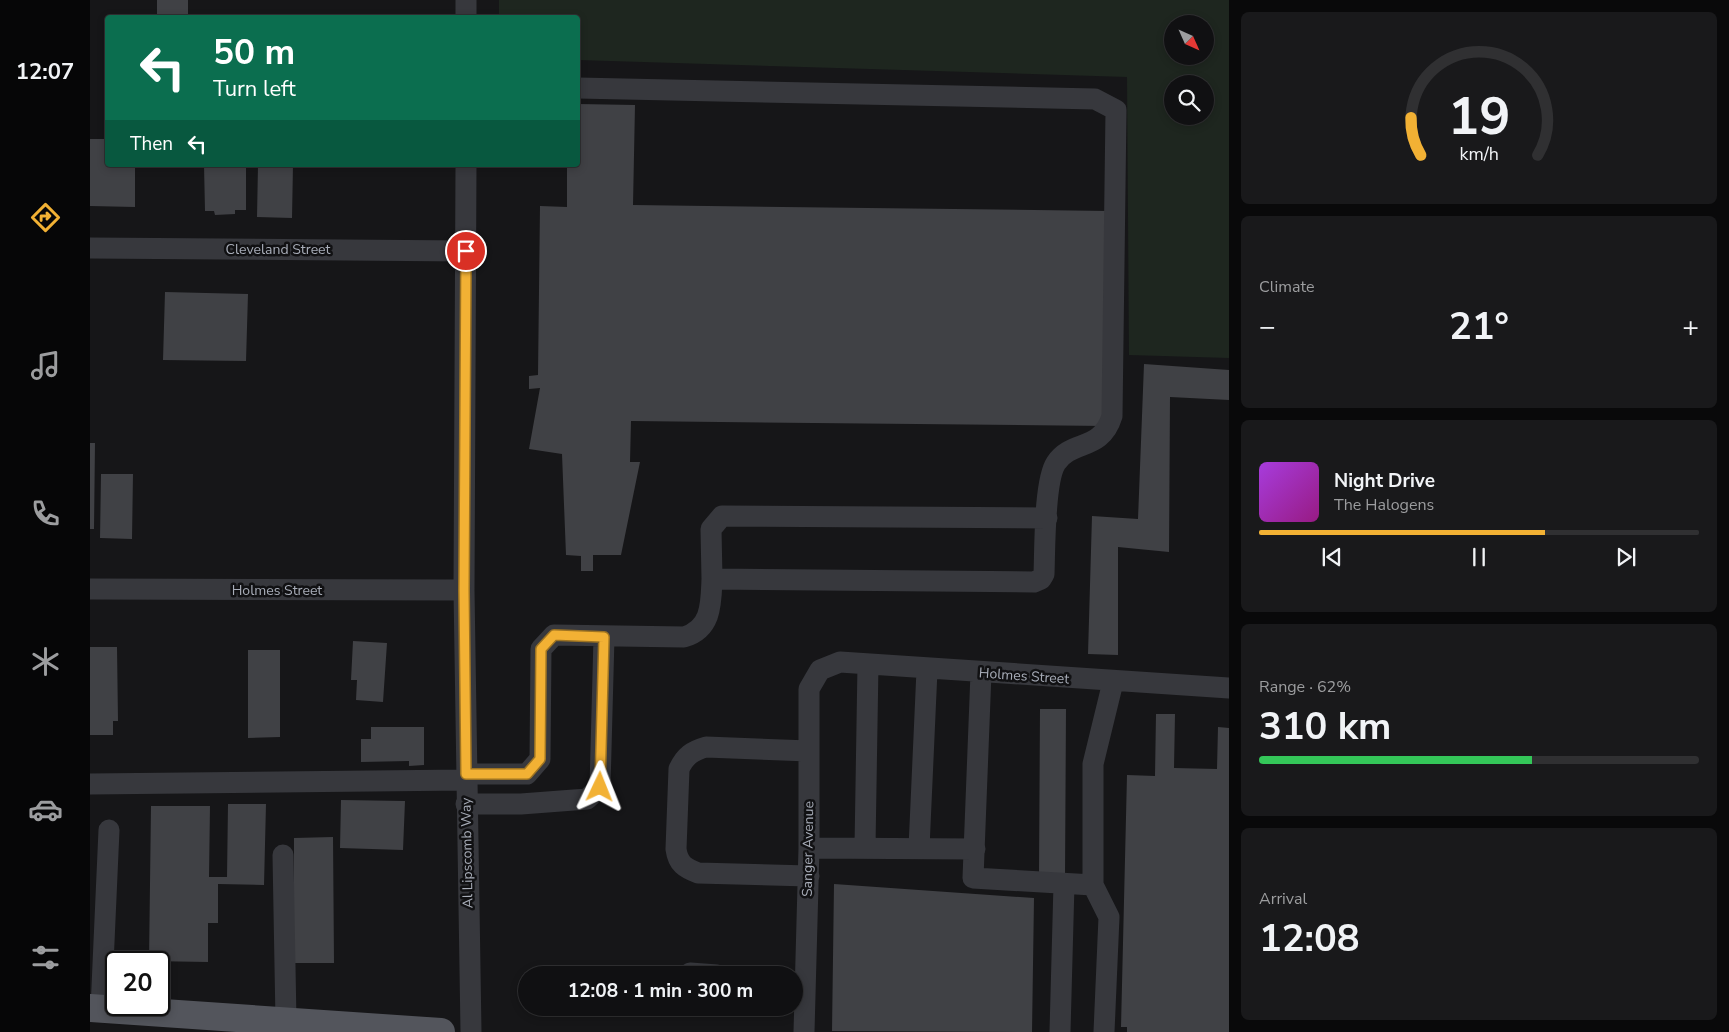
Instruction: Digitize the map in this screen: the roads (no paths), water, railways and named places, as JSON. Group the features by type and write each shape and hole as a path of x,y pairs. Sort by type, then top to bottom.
{"main road":[{"path":"95,1009 441,1032"}],"street":[{"path":"466,0 466,15"},
{"path":"580,88 1095,99 1116,110 1112,416 1108,429 1098,439 1063,455 1051,473 1044,574 1041,579 1034,582 712,579"},
{"name":"Al Lipscomb Way","path":"466,167 464,590 471,1032"},
{"name":"Cleveland Street","path":"90,248 466,251"},
{"path":"90,784 466,777 527,774 540,759 541,649 554,635 684,638 693,635 701,629 710,612 712,579 711,529 722,516 1047,518"},
{"name":"Holmes Street","path":"90,589 464,590"},
{"path":"466,804 521,804 587,800 600,787 604,637"},
{"name":"Holmes Street","path":"820,670 840,662 927,670 1229,688"},
{"path":"865,847 868,664"},
{"name":"Sanger Avenue","path":"801,966 809,876 809,689 820,670"},
{"path":"919,848 927,670"},
{"path":"981,673 974,878 1093,885"},
{"path":"1104,1032 1109,917 1093,885 1093,764 1113,682"},
{"path":"809,751 706,747 692,752 679,769 676,849 677,859 684,867 698,873 809,876"},
{"path":"95,1009 109,830"},
{"path":"809,848 865,847 974,850"},
{"path":"284,855 286,1021"},
{"path":"1060,1032 1064,884"},
{"name":"Sanger Avenue","path":"803,1016 804,1032"}]}
